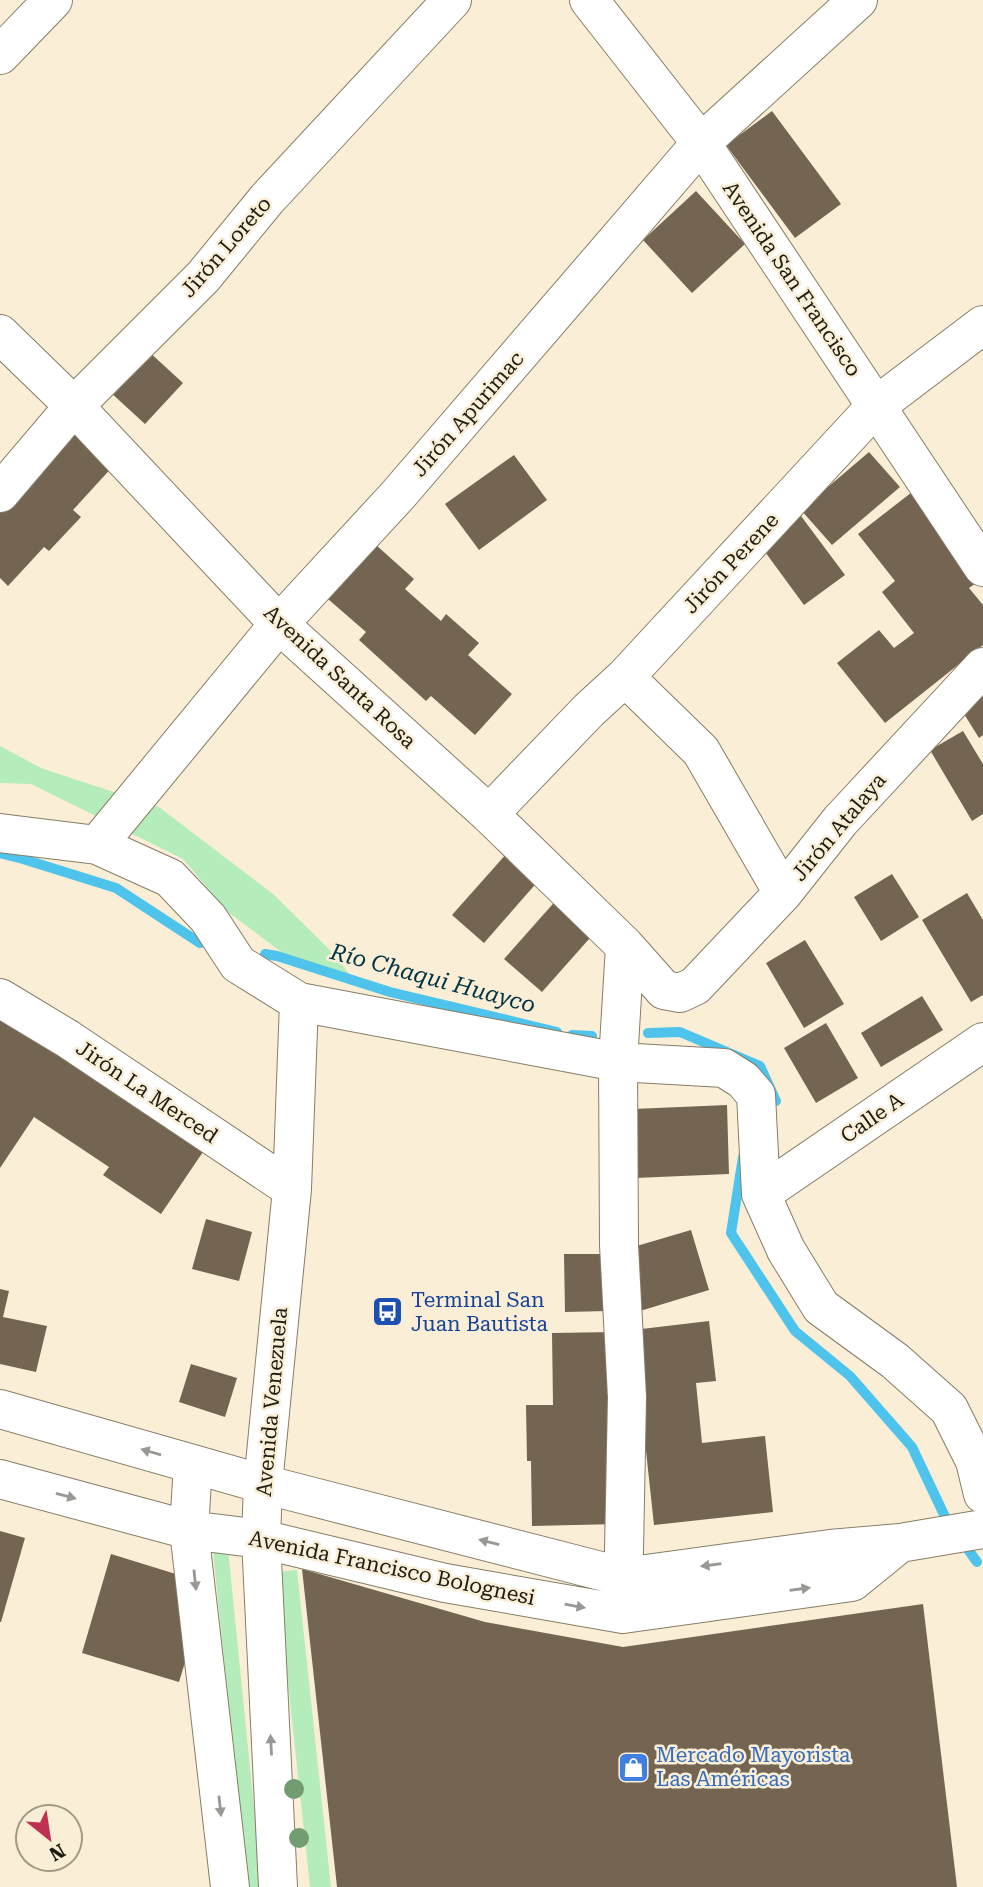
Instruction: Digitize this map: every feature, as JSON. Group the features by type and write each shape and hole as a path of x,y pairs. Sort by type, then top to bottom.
{"street":[{"path":"0,55 53,0"},
{"name":"Jirón Loreto","path":"0,493 74,406 203,277 267,199 452,0"},
{"name":"Avenida San Francisco","path":"589,0 701,143 983,567"},
{"name":"Jirón Apurimac","path":"97,845 279,624 398,495 701,143 858,0"},
{"name":"Jirón Perene","path":"489,814 589,710 625,677 876,406 983,325"},
{"name":"Avenida Santa Rosa","path":"0,334 74,406 279,624 489,814 625,946 664,990 680,993 695,986"},
{"name":"Jirón Atalaya","path":"695,986 783,893 840,821 983,667"},
{"path":"625,677 701,751 783,893"},
{"path":"0,833 97,845 170,878 208,918 238,964 299,1002 618,1062 724,1068 743,1080 755,1095 761,1194 786,1250 821,1307 895,1361 949,1409 975,1461 980,1518"},
{"path":"623,1595 627,1397 619,1245 618,1062 625,946"},
{"name":"Jirón La Merced","path":"0,998 68,1039 292,1189"},
{"name":"Avenida Venezuela","path":"278,1887 261,1539 263,1484 292,1189 299,1002"},
{"name":"Calle A","path":"761,1194 983,1042"},
{"name":"Avenida Francisco Bolognesi","path":"0,1409 263,1484 623,1595"},
{"path":"193,1464 189,1530 230,1887"},
{"name":"Avenida Francisco Bolognesi","path":"0,1479 189,1530 261,1539 445,1583 623,1595 830,1549 919,1540 980,1518"}],"green space":[{"path":"0,746 41,768 159,807 273,894 328,948 351,976 307,971 228,912 183,859 31,784 0,783"},
{"path":"227,1539 262,1887 247,1887 212,1541"},
{"path":"297,1570 331,1887 310,1887 276,1572"}],"building":[{"path":"772,111 841,204 795,238 726,145"},
{"path":"696,191 745,244 692,293 643,240"},
{"path":"147,350 183,383 145,424 109,391"},
{"path":"78,427 116,463 73,510 81,517 49,551 44,547 8,586 0,578 0,511"},
{"path":"869,452 900,487 832,545 801,510"},
{"path":"514,455 547,500 479,550 445,504"},
{"path":"916,489 952,535 943,542 976,583 969,588 983,605 983,645 885,723 837,663 879,630 894,648 914,633 882,592 895,581 858,534"},
{"path":"801,516 845,575 804,605 760,545"},
{"path":"376,545 414,579 405,589 441,621 446,614 479,643 468,655 512,694 475,735 431,696 426,701 359,640 366,632 328,599"},
{"path":"983,677 983,735 979,738 961,709"},
{"path":"963,731 983,764 983,814 972,821 930,750"},
{"path":"508,852 540,879 484,943 452,915"},
{"path":"892,874 919,917 881,941 854,897"},
{"path":"967,893 983,920 983,995 971,1002 922,920"},
{"path":"559,897 597,930 542,992 504,959"},
{"path":"805,940 844,1004 804,1028 766,963"},
{"path":"922,996 943,1030 881,1067 861,1033"},
{"path":"0,1015 211,1140 161,1214 103,1175 109,1167 34,1117 0,1168"},
{"path":"826,1023 858,1078 816,1103 784,1048"},
{"path":"727,1105 729,1174 635,1178 633,1109"},
{"path":"206,1219 252,1232 239,1281 192,1269"},
{"path":"691,1230 709,1290 640,1311 623,1250"},
{"path":"564,1254 608,1254 609,1311 565,1312"},
{"path":"0,1289 9,1291 3,1317 47,1326 36,1372 0,1364"},
{"path":"709,1321 716,1381 696,1383 702,1443 765,1436 773,1512 654,1525 633,1330"},
{"path":"615,1332 618,1524 532,1526 531,1461 527,1461 526,1405 553,1405 552,1333"},
{"path":"191,1364 237,1378 225,1417 179,1402"},
{"path":"0,1531 25,1538 1,1622 0,1622"},
{"path":"111,1554 179,1575 192,1639 179,1682 82,1653"},
{"name":"Mercado Mayorista Las Américas","path":"302,1569 485,1622 623,1647 923,1604 957,1887 337,1887"}],"waterway":[{"name":"Río Chaqui Huayco","path":"0,853 116,888 200,943"},
{"name":"Río Chaqui Huayco","path":"265,954 390,992 557,1032"},
{"name":"Río Chaqui Huayco","path":"648,1033 680,1032 760,1066 776,1101"},
{"name":"Río Chaqui Huayco","path":"572,1035 592,1036"},
{"name":"Río Chaqui Huayco","path":"743,1157 731,1233 795,1331 850,1376 912,1447 952,1528"},
{"name":"Río Chaqui Huayco","path":"962,1541 977,1562"}],"place":[{"name":"Terminal San Juan Bautista","path":"388,1312"},
{"name":"Mercado Mayorista Las Américas","path":"633,1767"}]}
